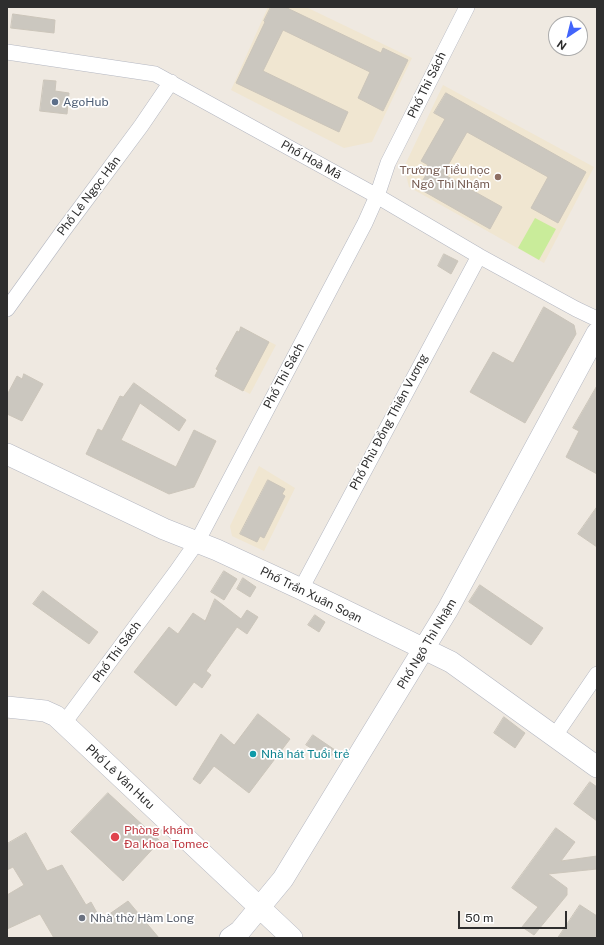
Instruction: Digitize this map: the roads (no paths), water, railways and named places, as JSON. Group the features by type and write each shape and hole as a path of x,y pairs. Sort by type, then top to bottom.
{"street":[{"name":"Phố Thi Sách","path":"64,722 172,578 197,542 365,223 377,196 388,163 467,7"},
{"name":"Phố Hoà Mã","path":"7,52 140,70 155,74 377,196 480,256 597,319"},
{"name":"Phố Lê Ngọc Hân","path":"7,309 62,231 140,126 170,82"},
{"name":"Phố Phù Đổng Thiên Vương","path":"301,589 352,491 480,256"},
{"name":"Phố Ngô Thì Nhậm","path":"230,938 240,931 283,879 425,649 452,602 597,333"},
{"name":"Phố Trần Xuân Soạn","path":"7,454 164,529 197,542 301,589 450,662 597,767"},
{"path":"554,737 597,674"},
{"name":"Phố Lê Văn Hưu","path":"7,707 45,711 64,722 292,938"}],"place":[{"name":"AgoHub","path":"55,102"},
{"name":"Trường Tiểu học Ngô Thì Nhậm","path":"498,177"},
{"name":"Nhà hát Tuổi trẻ","path":"253,754"},
{"name":"Phòng khám Đa khoa Tomec","path":"115,837"},
{"name":"Nhà thờ Hàm Long","path":"82,918"}]}
